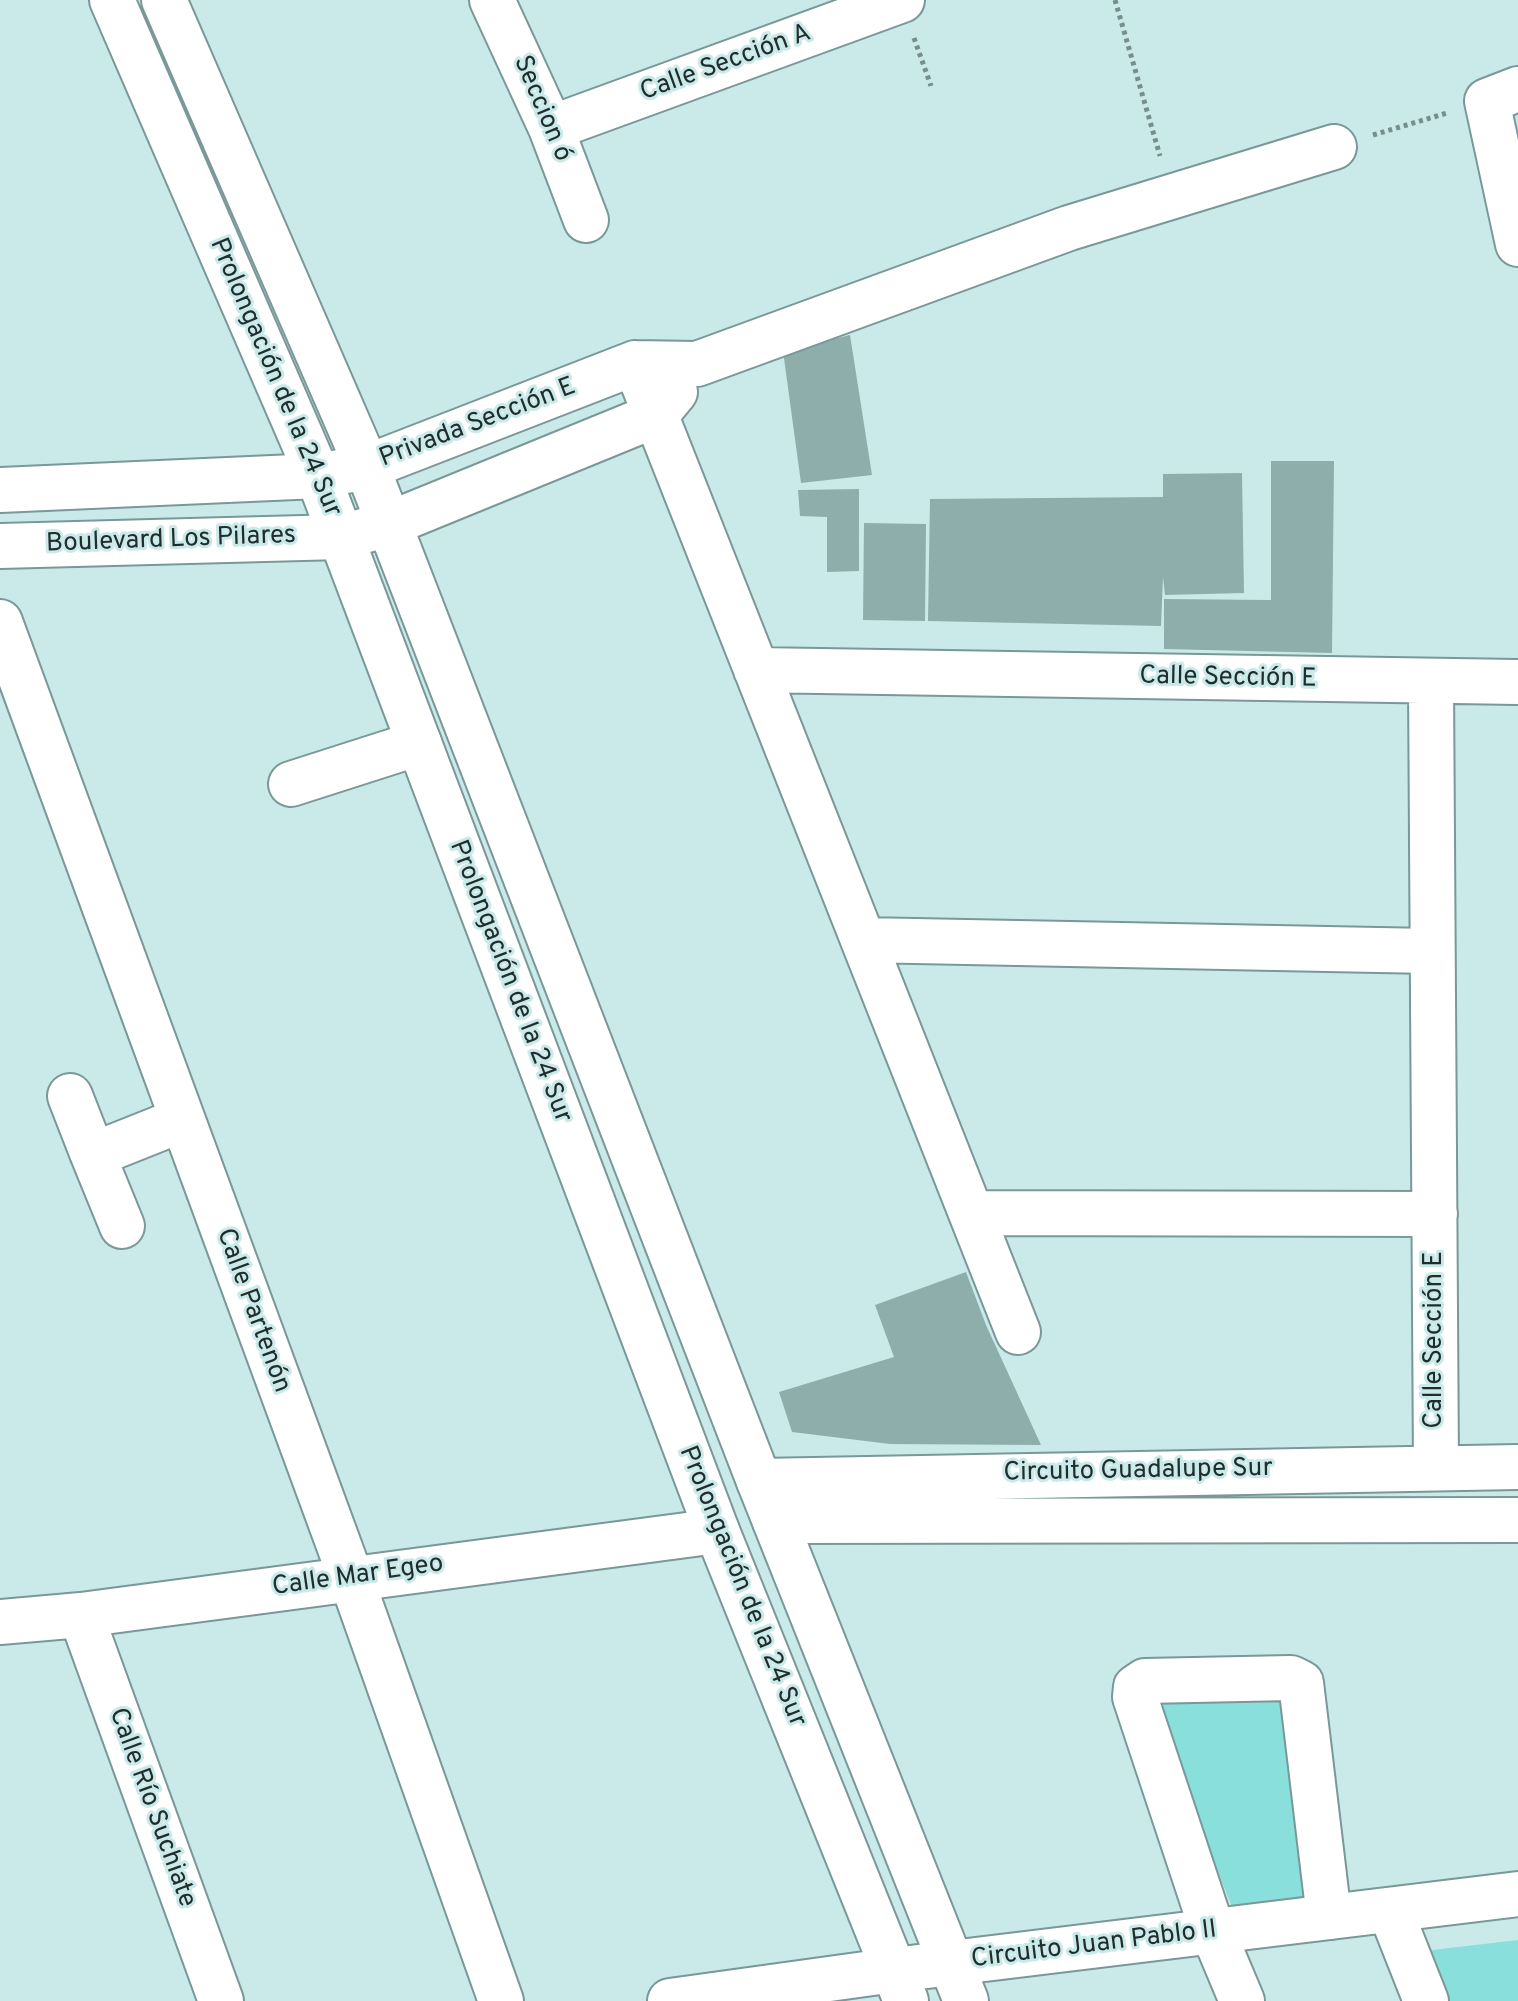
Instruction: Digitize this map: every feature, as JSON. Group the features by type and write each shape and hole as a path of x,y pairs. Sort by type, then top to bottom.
{"street":[{"name":"Prolongación de la 24 Sur","path":"112,0 318,476 717,1531 900,1985"},
{"name":"Prolongación de la 24 Sur","path":"164,0 367,467 759,1481 958,1982"},
{"name":"Seccion ó","path":"492,0 551,128 586,220"},
{"name":"Calle Sección A","path":"551,128 902,0"},
{"path":"1502,95 1518,244"},
{"path":"1018,1332 635,363 697,364 1069,228 1334,147"},
{"name":"Privada Sección E","path":"318,476 367,467 635,363"},
{"path":"341,537 389,524 656,415 697,364"},
{"path":"0,490 318,476"},
{"name":"Boulevard Los Pilares","path":"0,546 341,537"},
{"name":"Calle Partenón","path":"0,622 351,1578 501,2001"},
{"name":"Calle Sección E","path":"756,670 1431,683 1430,951 1436,1466"},
{"path":"1431,683 1518,682"},
{"path":"291,784 419,743"},
{"path":"863,940 1430,951"},
{"path":"70,1096 122,1226"},
{"path":"93,1155 181,1120"},
{"name":"Calle Sección E","path":"971,1213 1435,1214"},
{"name":"Circuito Guadalupe Sur","path":"759,1481 1436,1466 1518,1467"},
{"path":"1305,1469 1307,1520"},
{"name":"Circuito Guadalupe Sur","path":"775,1521 1518,1520"},
{"name":"Calle Mar Egeo","path":"0,1622 81,1615 717,1531"},
{"name":"Calle Río Suchiate","path":"81,1615 221,2001"},
{"path":"1242,2001 1213,1932 1135,1697 1136,1687 1145,1681 1291,1678 1301,1683 1329,1917"},
{"name":"Circuito Juan Pablo II","path":"670,2001 958,1982 1213,1932 1518,1894"},
{"path":"1390,1910 1426,2001"}],"path":[{"path":"902,0 931,86"},
{"path":"1115,0 1172,197"},
{"path":"1334,147 1502,95"}],"shaded area":[{"path":"1144,1690 1296,1690 1320,1908 1237,1919"},
{"path":"1518,1940 1518,2001 1435,2001 1415,1952"}],"building":[{"path":"850,335 872,475 801,483 783,351"},
{"path":"1271,461 1334,461 1332,653 1164,649 1164,599 1271,600"},
{"path":"1242,473 1244,593 1165,595 1163,577 1161,626 928,621 930,499 1163,497 1163,474"},
{"path":"859,489 859,571 827,572 827,517 800,516 798,490"},
{"path":"864,523 926,524 925,621 863,620"},
{"path":"966,1272 986,1325 1041,1445 890,1444 792,1432 779,1392 894,1357 875,1305"}]}
